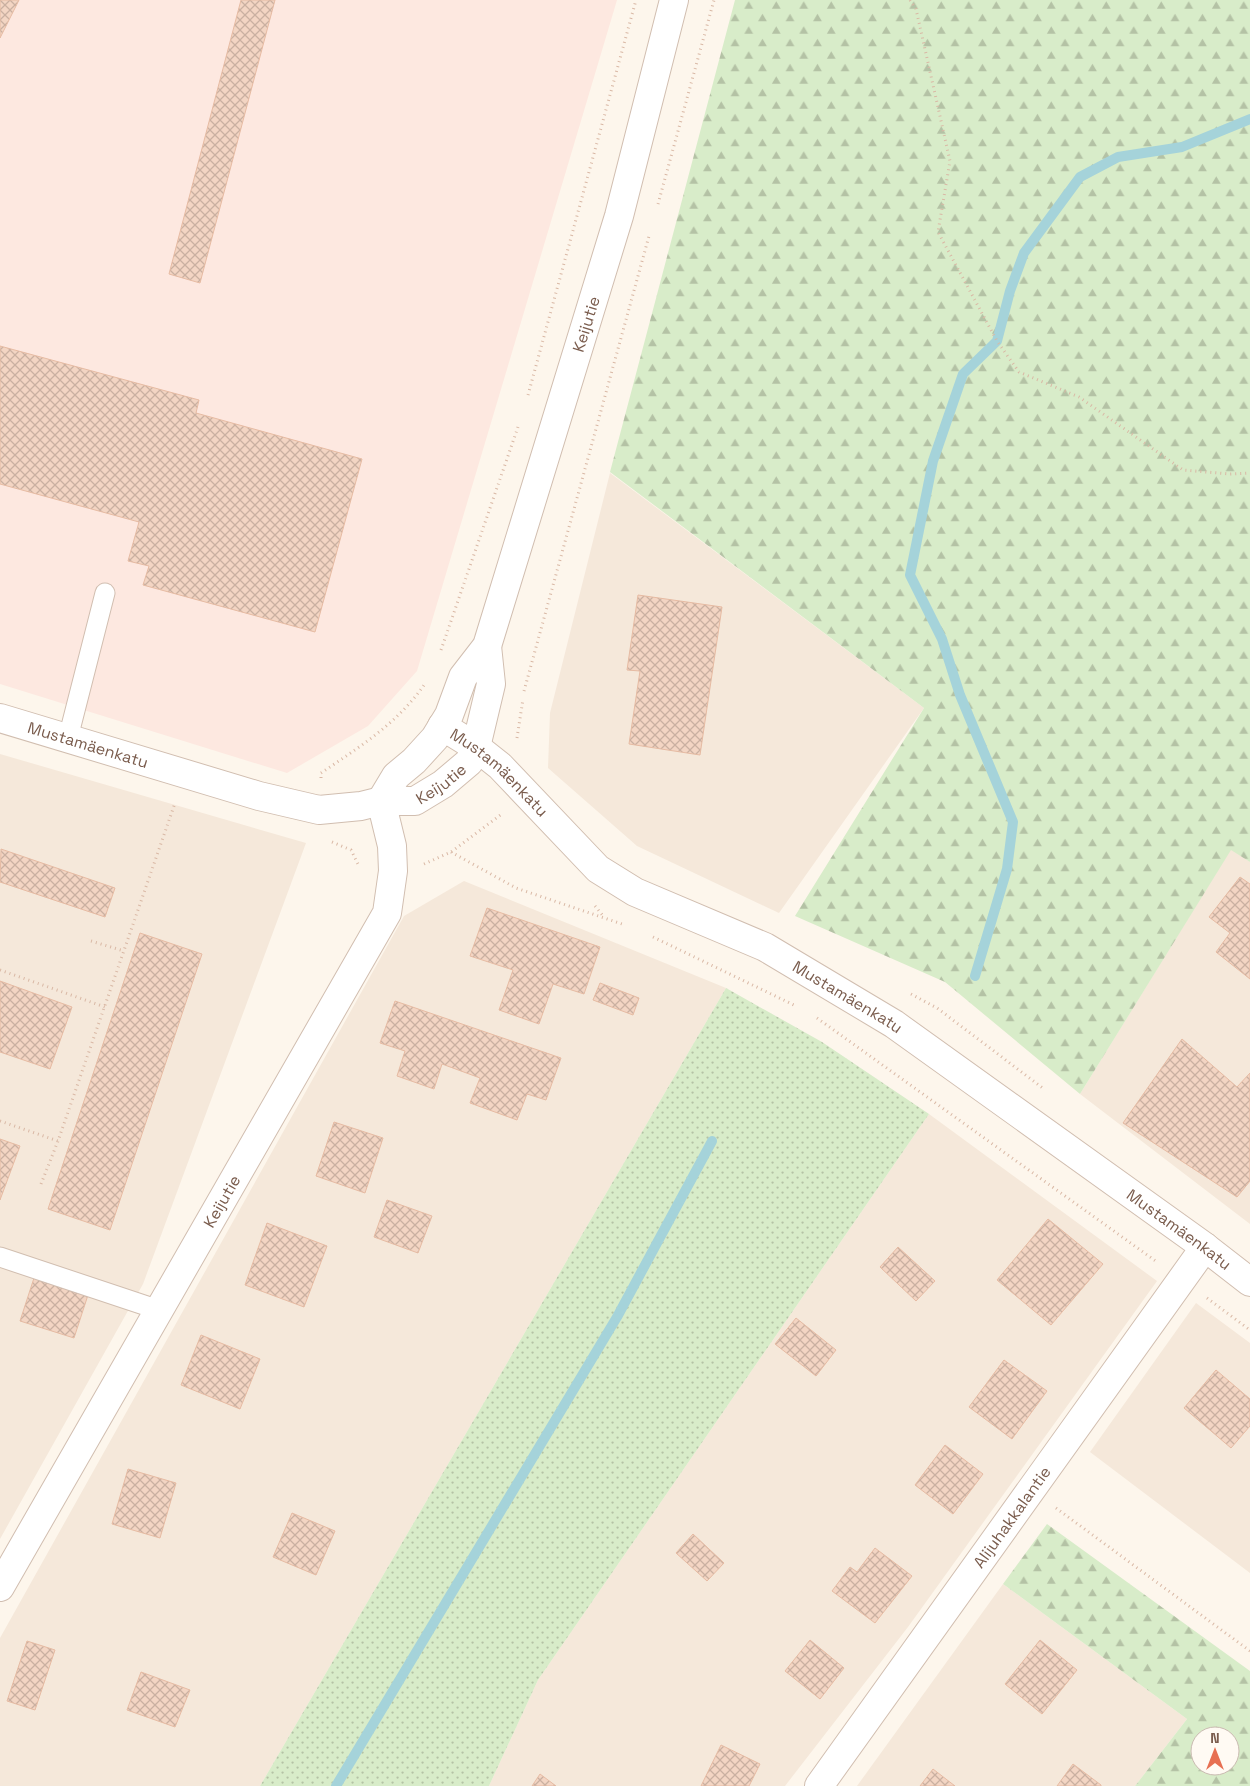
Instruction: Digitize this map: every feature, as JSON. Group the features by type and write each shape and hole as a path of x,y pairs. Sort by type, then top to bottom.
{"street":[{"name":"Keijutie","path":"0,1587 387,913 393,871 392,846 381,801 396,776 414,761 435,738 449,714 463,677 487,646 619,216 674,0"},
{"name":"Keijutie","path":"381,801 415,801 443,784 469,762 476,747 491,684 487,646"},
{"name":"Mustamäenkatu","path":"0,718 259,796 319,810 360,806 381,801"},
{"name":"Mustamäenkatu","path":"442,726 476,747 500,766 598,869 634,892 765,946 894,1024 1205,1247 1250,1282"},
{"name":"Alijuhakkalantie","path":"819,1786 1205,1247"}],"lane":[{"path":"68,738 106,593"},
{"path":"0,1257 159,1310"}],"path":[{"path":"526,402 636,0"},
{"path":"656,209 714,0"},
{"path":"910,0 916,9 950,161 938,232 997,342 1019,372 1079,397 1183,470 1230,474 1250,473"},
{"path":"517,740 523,695 651,228"},
{"path":"440,651 520,421"},
{"path":"319,810 321,773 368,742 416,697 425,683"},
{"path":"41,1184 58,1141 177,797"},
{"path":"451,852 516,888 625,925"},
{"path":"650,936 798,1006"},
{"path":"91,941 124,951"},
{"path":"0,970 105,1007"},
{"path":"903,990 937,1008 1048,1092"},
{"path":"814,1016 1182,1279 1250,1330"},
{"path":"0,1121 58,1141"},
{"path":"1031,1490 1250,1651"}],"shaded area":[{"path":"0,0 617,0 417,671 368,726 287,773 0,684"},
{"path":"610,473 924,708 779,913 637,846 548,768 550,713"},
{"path":"0,754 306,843 143,1284 0,1539"},
{"path":"1231,849 1250,862 1250,1224 1080,1094"},
{"path":"464,881 726,988 260,1786 0,1786 0,1638 404,916"},
{"path":"929,1114 1157,1281 908,1627 785,1786 489,1786 538,1680"},
{"path":"1196,1303 1250,1343 1250,1573 1090,1452"},
{"path":"1003,1584 1187,1719 1135,1786 857,1786"}],"green space":[{"path":"735,0 1250,0 1250,862 1231,850 1080,1094 945,982 795,916 924,708 610,472"},
{"path":"726,988 822,1042 929,1114 538,1680 489,1786 260,1786"},
{"path":"1047,1524 1250,1671 1250,1786 1135,1786 1187,1719 1003,1584"}],"building":[{"path":"0,0 19,0 0,38"},
{"path":"241,0 275,0 200,283 169,274"},
{"path":"0,346 199,400 196,413 362,459 315,632 143,585 149,566 128,561 139,522 0,484"},
{"path":"638,595 722,607 700,755 629,744 640,671 627,670"},
{"path":"1,849 115,888 105,917 0,882"},
{"path":"1240,877 1250,884 1250,979 1216,952 1230,933 1209,917"},
{"path":"487,908 600,947 584,994 553,984 539,1024 499,1010 513,970 470,956"},
{"path":"140,933 202,954 110,1230 48,1209"},
{"path":"0,981 72,1007 50,1069 0,1052"},
{"path":"600,983 639,998 633,1015 593,1000"},
{"path":"395,1001 561,1058 546,1100 527,1094 517,1120 470,1103 480,1078 442,1064 434,1089 397,1076 405,1051 380,1043"},
{"path":"1182,1039 1237,1087 1250,1073 1250,1181 1237,1197 1123,1123"},
{"path":"334,1122 383,1138 365,1193 316,1176"},
{"path":"0,1139 20,1146 0,1200"},
{"path":"387,1200 432,1216 418,1253 374,1237"},
{"path":"1048,1219 1103,1264 1051,1325 997,1280"},
{"path":"267,1223 327,1246 304,1307 245,1285"},
{"path":"898,1247 935,1281 916,1301 880,1267"},
{"path":"34,1278 88,1295 74,1338 20,1321"},
{"path":"796,1318 836,1350 816,1376 775,1344"},
{"path":"201,1335 260,1359 240,1409 181,1385"},
{"path":"1004,1360 1047,1391 1012,1439 969,1407"},
{"path":"1216,1370 1250,1399 1250,1426 1231,1448 1184,1408"},
{"path":"945,1445 983,1474 953,1514 915,1485"},
{"path":"128,1469 176,1483 160,1538 112,1524"},
{"path":"292,1513 335,1531 316,1575 273,1557"},
{"path":"693,1534 724,1563 707,1581 676,1553"},
{"path":"875,1548 912,1576 875,1623 832,1591 850,1567 857,1572"},
{"path":"810,1640 844,1668 820,1699 785,1671"},
{"path":"1040,1640 1077,1670 1042,1714 1005,1684"},
{"path":"27,1641 55,1650 35,1710 7,1701"},
{"path":"141,1672 190,1690 175,1727 127,1710"},
{"path":"721,1745 760,1764 749,1786 701,1786"},
{"path":"1073,1764 1101,1785 1101,1786 1057,1786"},
{"path":"933,1769 955,1786 920,1786"},
{"path":"540,1774 556,1786 532,1786"}],"waterway":[{"path":"975,976 1007,869 1013,822 960,695 942,639 910,575 933,461 963,374 997,341 1010,291 1024,253 1080,177 1118,157 1182,147 1250,119"},
{"path":"336,1786 617,1317 712,1141"}]}
